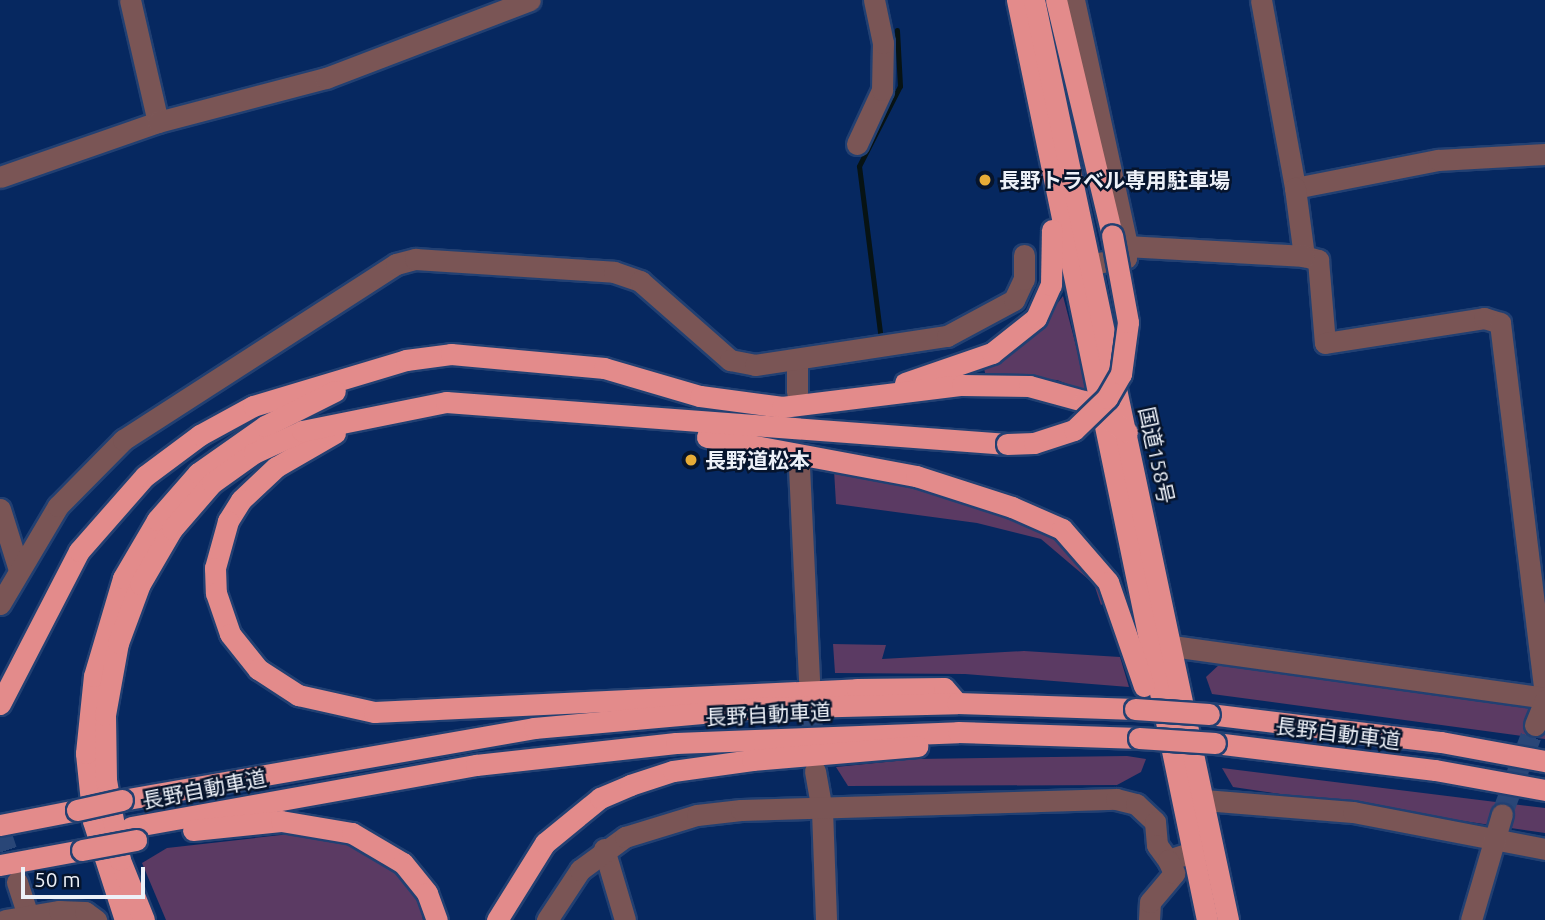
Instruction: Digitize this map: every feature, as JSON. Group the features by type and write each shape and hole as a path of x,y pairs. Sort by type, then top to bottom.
{"highway":[{"path":"1017,0 1207,920"},
{"name":"国道158号","path":"1034,0 1228,920"},
{"path":"144,920 120,860 104,750 111,676 140,584 190,506 254,453 302,432 410,406 446,402 600,416 1007,444 1034,443 1074,430 1107,398 1121,374 1128,322 1119,240 1056,0"},
{"path":"829,405 992,353 1036,318 1054,265 1042,126"},
{"path":"0,704 79,551 145,476 201,435 253,406 384,367 451,354 604,368 726,402 829,405 962,386 1028,386 1069,394 1101,410 1127,432"},
{"path":"125,920 93,821 86,753 99,653 124,578 176,495 218,457 265,426 384,367"},
{"path":"410,406 297,452 258,482 228,521 215,568 221,614 242,652 276,683 321,704 374,712 857,689 944,688 957,703"},
{"path":"600,416 916,476 1012,507 1062,529 1108,582 1182,808"},
{"name":"長野自動車道","path":"0,825 122,800 534,728 758,708 957,703 1135,709 1209,714 1441,741 1545,761"},
{"name":"長野自動車道","path":"0,854 82,844 489,763 676,743 958,732 1139,738 1215,743 1422,768 1545,790"},
{"path":"497,920 522,875 571,818 600,798 673,771 859,749 1139,738"},
{"path":"133,834 257,821 333,827 371,841 403,863 427,892 437,920"},
{"path":"0,864 82,844"}],"street":[{"path":"130,0 158,122"},
{"path":"0,177 158,122 326,78 530,0"},
{"path":"857,144 882,90 883,43 874,0"},
{"path":"1074,0 1119,240 1126,258 1091,264"},
{"path":"1261,0 1295,188 1304,257"},
{"path":"1295,188 1438,160 1545,154"},
{"path":"1119,240 1318,260 1325,343 1484,318 1500,323 1545,697 1535,725"},
{"path":"0,604 58,506 124,440 396,264 415,259 614,271 640,281 730,360 755,365 797,361 947,336 981,322 1014,300 1024,279 1024,255"},
{"path":"797,361 797,392"},
{"path":"799,467 809,680"},
{"path":"0,509 19,570"},
{"path":"1172,646 1545,697"},
{"path":"815,771 822,810 826,920"},
{"path":"547,920 580,870 604,849 645,830 697,815 1116,799 1136,804 1154,822 1157,845 1174,873 1150,902 1149,920"},
{"path":"1204,800 1353,813 1493,837 1545,849"},
{"path":"1471,920 1493,837 1502,814"},
{"path":"604,849 625,920"},
{"path":"1168,860 1193,852"},
{"path":"17,882 28,916"},
{"path":"5,920 85,912 96,920"}],"shaded area":[{"path":"1063,296 1088,392 1057,380 986,377 983,364 1028,341"},
{"path":"834,470 878,476 991,507 1057,538 1091,570 1106,602 1101,605 1094,584 1041,539 977,523 836,504"},
{"path":"833,644 886,645 882,659 1024,651 1120,657 1129,687 965,674 835,673"},
{"path":"1221,663 1545,707 1545,739 1212,694 1206,677"},
{"path":"1127,756 1146,759 1141,772 1117,785 848,786 836,767 916,759"},
{"path":"1222,768 1545,808 1545,833 1233,787"},
{"path":"299,833 372,850 402,872 419,899 423,920 166,920 142,863 167,848"}],"waterway":[{"path":"881,340 859,166 900,86 897,30"}],"tunnel":[{"path":"810,689 814,755"},
{"path":"1502,814 1535,725"},
{"path":"0,830 16,878"}],"place":[{"name":"長野トラベル専用駐車場","path":"985,180"},
{"name":"長野道松本","path":"691,460"}]}
